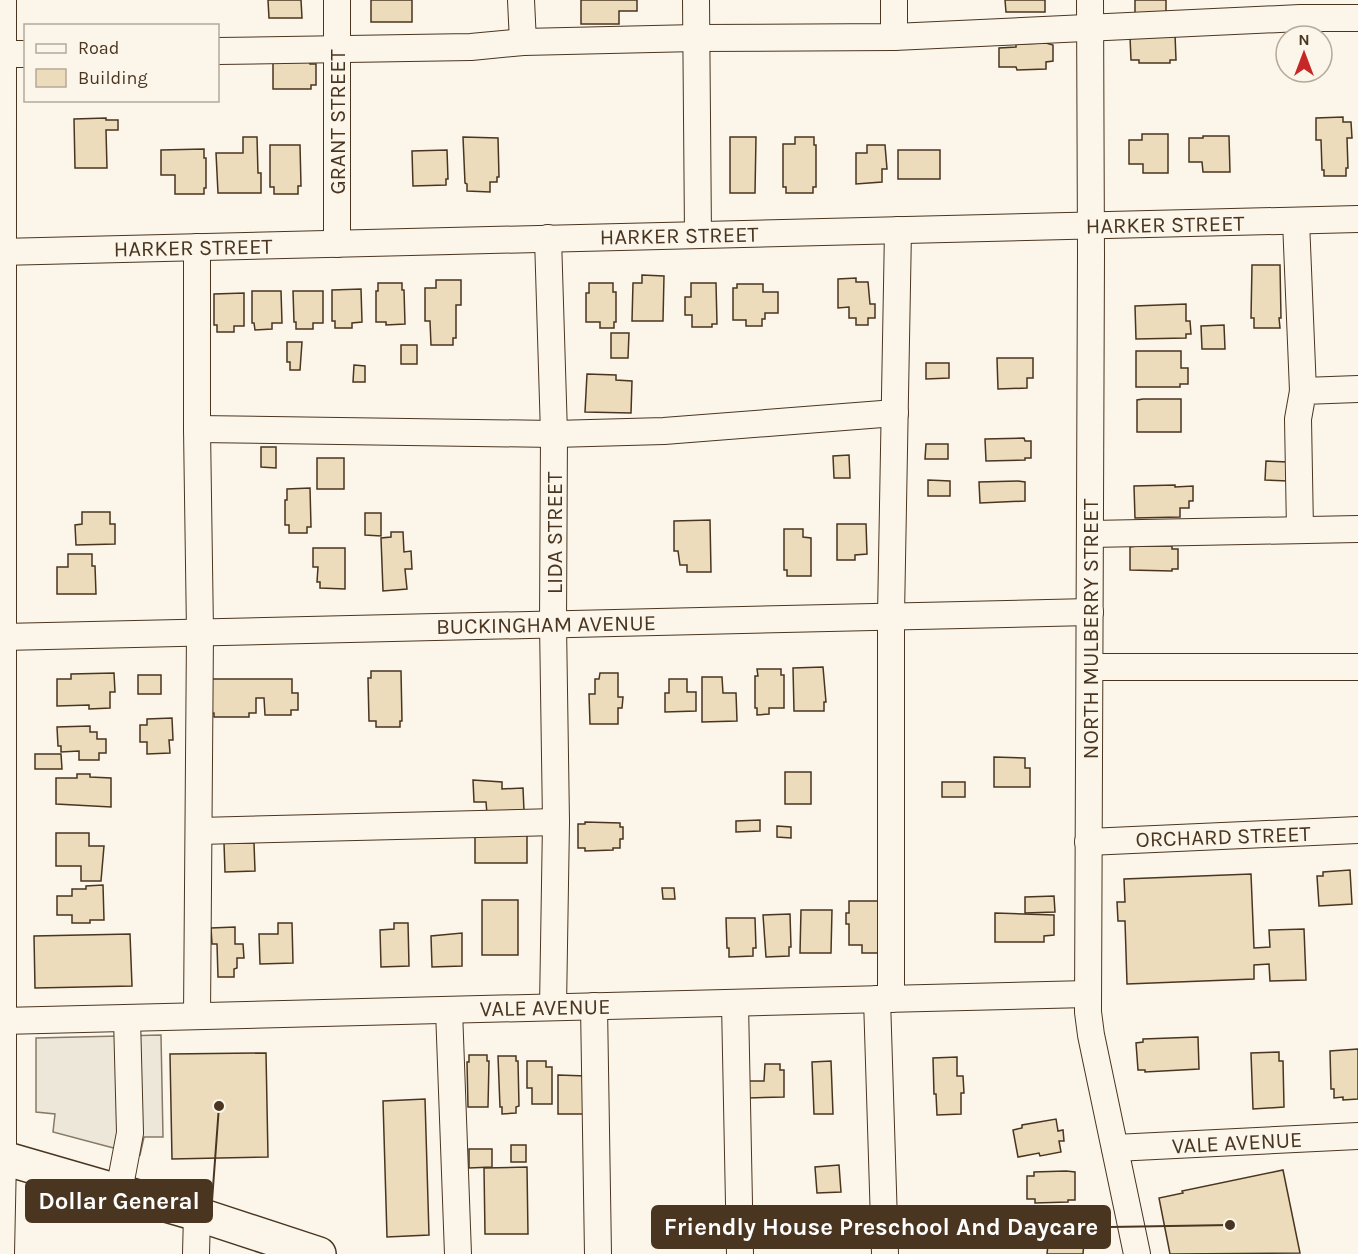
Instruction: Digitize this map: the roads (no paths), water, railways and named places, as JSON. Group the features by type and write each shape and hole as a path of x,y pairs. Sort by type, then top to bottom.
{"main road":[{"path":"2,1158 197,1214 319,1254"}],"street":[{"name":"GRANT STREET","path":"337,0 337,244"},
{"path":"522,0 523,42"},
{"path":"696,0 698,235"},
{"path":"894,0 894,37"},
{"name":"NORTH MULBERRY STREET","path":"1090,0 1088,994 1091,1035 1137,1254"},
{"path":"1,1240 3,637 1,252 14,54 2,9"},
{"path":"219,51 471,47 523,42 696,38 894,37 1090,28 1300,9 1358,18"},
{"name":"HARKER STREET","path":"1,252 1358,219"},
{"path":"1296,221 1303,391 1299,419 1300,530"},
{"path":"885,1254 884,999 898,230"},
{"name":"LIDA STREET","path":"548,238 554,434 556,822 554,1007"},
{"path":"197,247 200,632 197,1016"},
{"path":"1303,391 1358,389"},
{"path":"197,429 554,434 664,431 895,413"},
{"path":"1090,534 1358,529"},
{"name":"BUCKINGHAM AVENUE","path":"3,637 1090,612"},
{"path":"1090,667 1358,667"},
{"path":"199,831 556,822"},
{"name":"ORCHARD STREET","path":"1088,842 1358,830"},
{"name":"VALE AVENUE","path":"2,1021 1088,994"},
{"path":"735,1003 740,1254"},
{"path":"594,1006 598,1254"},
{"path":"449,1010 458,1254"},
{"path":"119,1191 130,1133 127,1018"},
{"name":"VALE AVENUE","path":"1115,1148 1358,1136"},
{"path":"196,1254 197,1214"}],"place":[{"name":"Dollar General","path":"219,1106"},
{"name":"Friendly House Preschool And Daycare","path":"1230,1225"}]}
